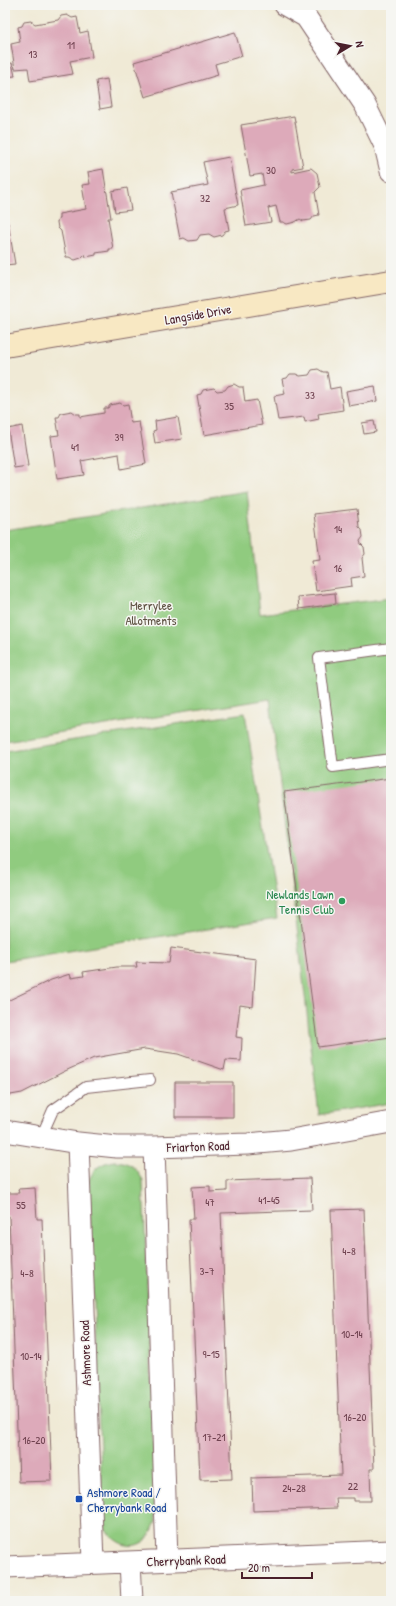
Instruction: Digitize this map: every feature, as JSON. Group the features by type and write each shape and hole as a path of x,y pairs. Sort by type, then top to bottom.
{"street":[{"path":"285,5 311,11 366,105 385,146 391,171"},
{"name":"Langside Drive","path":"5,346 391,281"},
{"name":"Friarton Road","path":"5,1131 78,1143 117,1147 154,1147 248,1144 291,1140 391,1122"},
{"name":"Ashmore Road","path":"78,1143 93,1563"},
{"path":"154,1147 167,1560"},
{"name":"Cherrybank Road","path":"5,1567 391,1551"},
{"path":"130,1562 132,1601"}],"lane":[{"path":"391,648 319,658 333,767 391,759"},
{"path":"41,1137 53,1110 86,1087 150,1080"}],"green space":[{"name":"Merrylee Allotments","path":"247,491 260,614 391,598 391,1103 319,1115 270,699 5,741 5,530"},
{"path":"245,713 277,918 5,961 5,751"},
{"path":"114,1161 128,1163 137,1171 143,1180 156,1522 147,1539 134,1545 127,1545 116,1540 110,1535 103,1523 89,1180 93,1172 98,1167 105,1163"}],"building":[{"path":"67,15 72,18 77,17 80,33 88,31 92,57 70,61 73,74 30,81 28,68 15,69 11,44 20,42 18,27 22,26 24,22 31,21 35,24 58,20 61,16"},
{"path":"235,32 242,56 215,64 218,75 145,97 134,62"},
{"path":"12,63 15,76 5,77 5,64"},
{"path":"107,79 111,107 100,109 96,81"},
{"path":"294,116 303,167 292,169 292,172 311,168 317,173 320,187 315,192 319,215 314,216 311,220 303,221 300,219 287,224 280,222 276,206 268,208 271,222 246,226 240,190 264,185 262,174 250,176 241,125"},
{"path":"229,157 238,205 225,208 229,230 225,231 222,235 214,237 209,234 200,235 197,240 189,241 184,238 180,239 171,192 208,185 203,162"},
{"path":"103,169 111,218 108,218 113,249 86,257 85,254 81,258 75,260 66,257 61,231 58,228 57,222 59,214 86,209 82,185 90,184 88,172"},
{"path":"127,188 131,210 115,212 112,191"},
{"path":"8,223 15,264 5,265 5,224"},
{"path":"318,369 323,372 327,372 330,389 340,387 343,410 318,414 319,419 305,422 304,417 278,420 274,396 285,394 282,379 287,378 290,374 300,376 309,375 312,370"},
{"path":"234,384 239,387 243,387 245,402 257,400 262,425 204,435 197,395 201,394 203,390 214,388 217,391 225,390 228,386"},
{"path":"375,386 377,401 349,406 346,391"},
{"path":"120,403 123,405 128,404 131,423 139,422 146,464 121,469 119,454 81,461 84,475 57,479 51,436 59,435 56,417 59,417 61,413 72,411 76,414 80,414 80,417 104,413 104,408"},
{"path":"178,417 182,439 155,443 153,431 156,430 155,421"},
{"path":"374,421 376,432 364,434 362,423"},
{"path":"22,426 28,466 14,468 8,429"},
{"path":"357,509 359,527 362,530 363,537 360,541 364,547 365,554 362,558 364,576 351,578 352,586 316,591 312,561 320,560 314,514"},
{"path":"335,593 336,604 299,609 298,597"},
{"path":"391,778 391,1037 318,1047 284,792"},
{"path":"171,948 256,959 253,1007 240,1005 236,1037 242,1038 241,1061 226,1060 224,1070 178,1054 145,1049 94,1058 22,1093 5,1096 5,1002 51,980 70,974 71,978 84,976 83,972 117,967 137,967 136,962 169,963"},
{"path":"175,1082 233,1082 233,1117 175,1117"},
{"path":"310,1178 312,1210 221,1213 232,1479 200,1480 189,1219 194,1219 192,1187 210,1186 210,1192 227,1191 227,1181"},
{"path":"35,1188 37,1219 42,1219 52,1481 19,1482 9,1216 5,1216 5,1193 19,1193 18,1189"},
{"path":"364,1209 374,1469 370,1469 371,1501 354,1501 354,1498 336,1498 337,1508 253,1511 252,1478 341,1475 331,1210"},
{"path":"6,1498 7,1517 5,1517"}],"place":[{"name":"Newlands Lawn Tennis Club","path":"342,901"},
{"name":"Ashmore Road / Cherrybank Road","path":"79,1499"}]}
